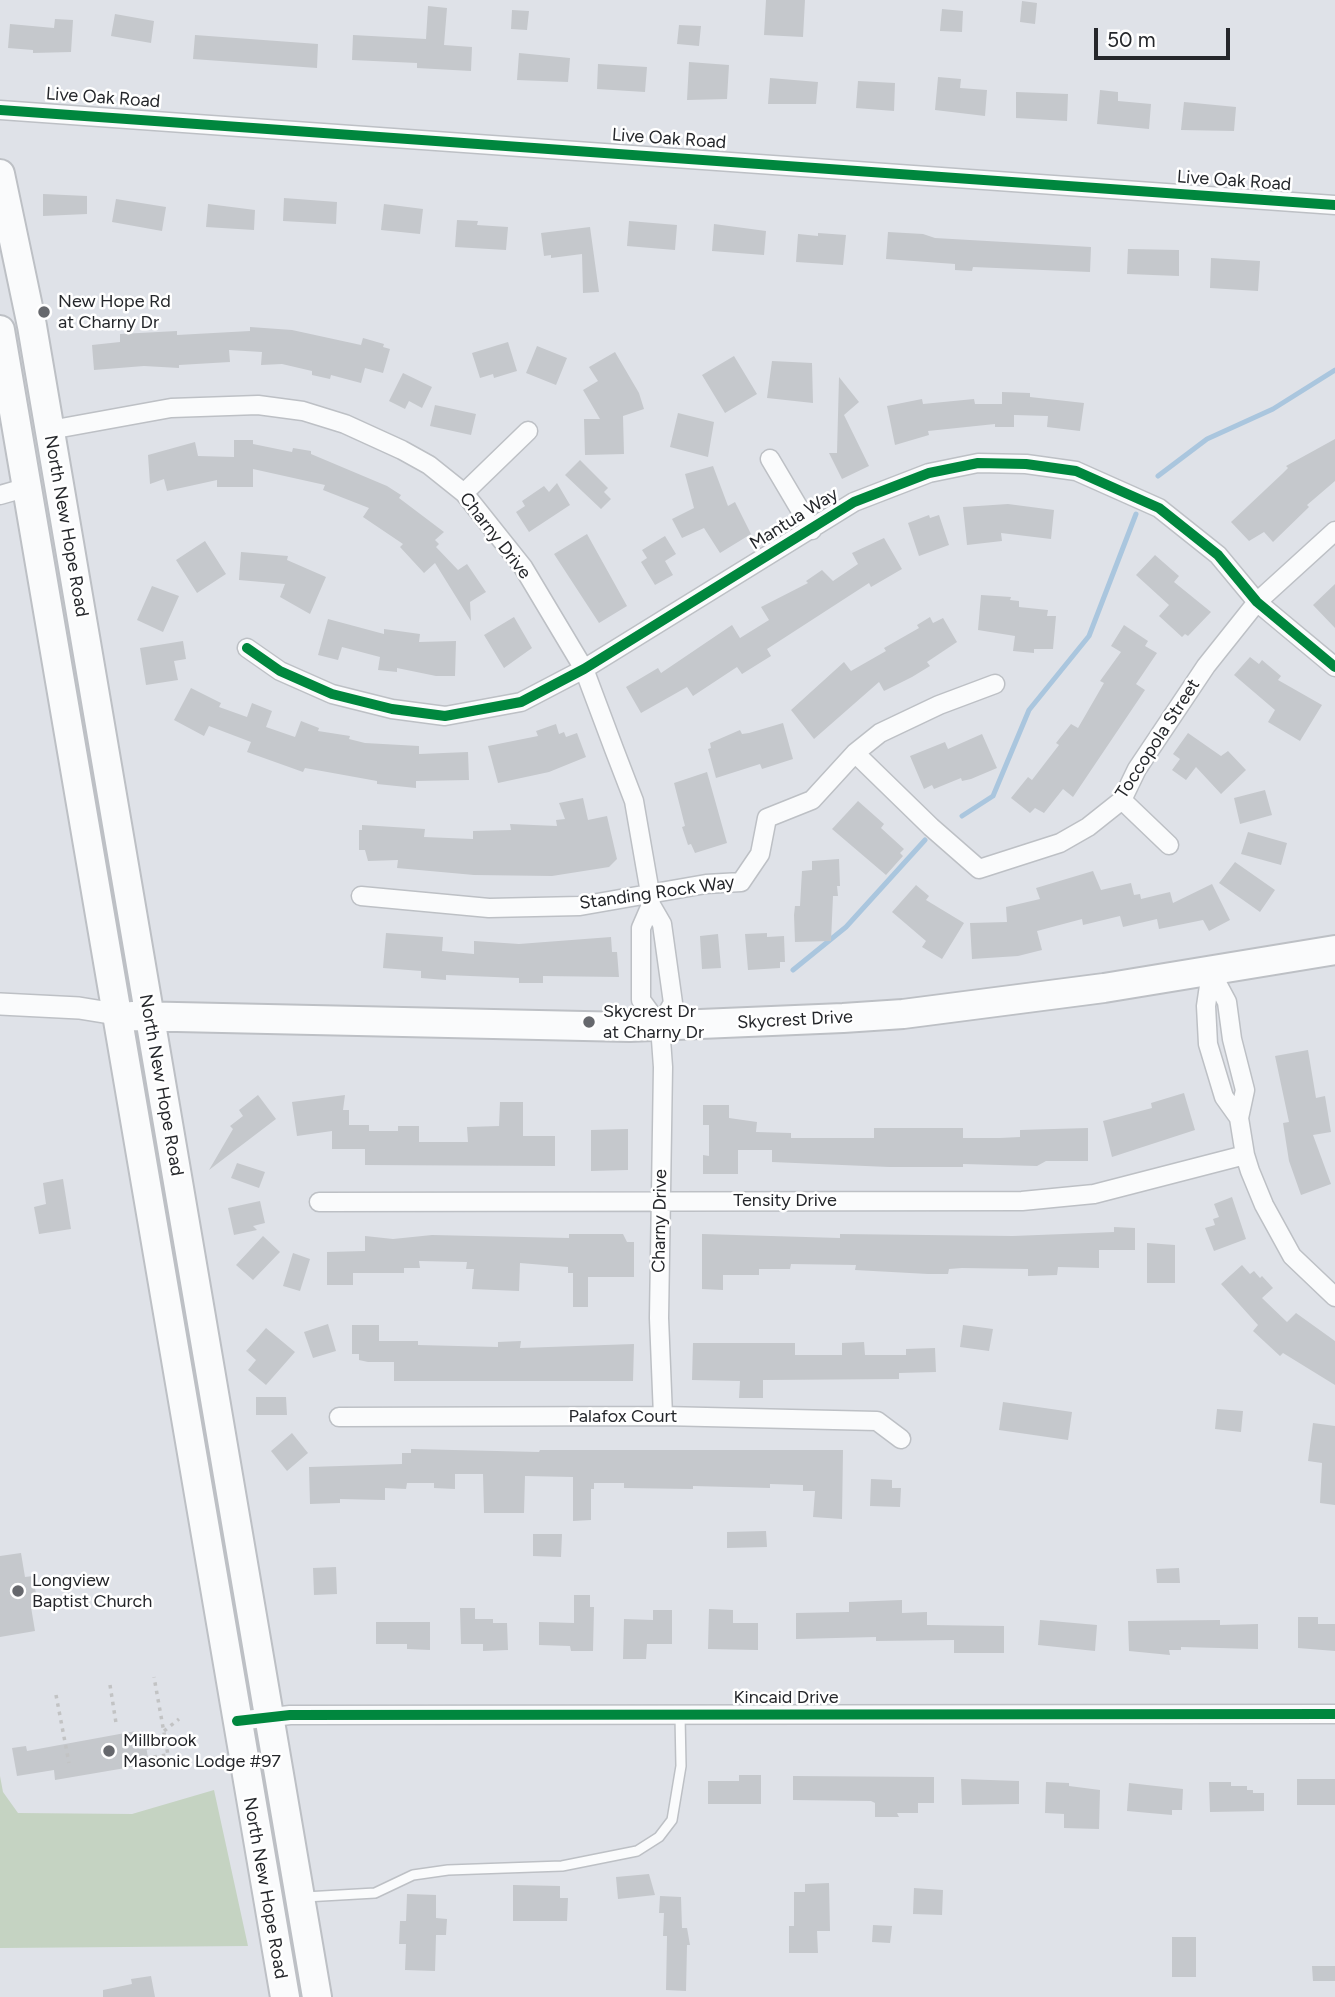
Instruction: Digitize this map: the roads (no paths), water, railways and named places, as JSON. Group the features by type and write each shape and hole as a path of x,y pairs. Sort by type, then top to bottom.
{"main road":[{"name":"North New Hope Road","path":"0,174 50,430 317,1997"},
{"name":"North New Hope Road","path":"0,330 285,1997"},
{"name":"Skycrest Drive","path":"117,1014 149,1018 660,1026 903,1014 1211,972 1335,950"}],"street":[{"name":"Live Oak Road","path":"0,110 113,115 1335,205"},
{"name":"Charny Drive","path":"50,430 171,408 258,405 303,411 345,424 402,450 429,466 464,493 523,567 584,669 634,801 651,899 662,923 673,1003 660,1026"},
{"path":"464,493 528,431"},
{"path":"770,459 812,530"},
{"name":"Mantua Way","path":"247,648 280,671 332,694 391,709 446,716 520,702 584,669 854,502 929,473 978,463 1026,464 1076,471 1159,508 1218,555 1257,602 1335,667"},
{"path":"0,495 28,487"},
{"name":"Toccopola Street","path":"855,753 931,827 979,869 1060,843 1088,827 1122,800 1137,769 1174,711 1257,602 1335,531"},
{"name":"Standing Rock Way","path":"361,896 489,908 580,906 651,899 706,884 741,882 760,854 767,818 812,800 855,753 880,733 939,705 995,684"},
{"path":"1122,800 1169,845"},
{"name":"Charny Drive","path":"651,899 641,928 641,1000 660,1026 663,1067 659,1318 663,1416"},
{"path":"1211,972 1206,1006 1208,1044 1224,1097 1239,1118"},
{"path":"1211,972 1227,1002 1232,1039 1245,1090 1239,1118 1245,1155 1264,1205 1292,1256 1335,1297"},
{"name":"Skycrest Drive","path":"0,1004 79,1008 117,1014"},
{"name":"Tensity Drive","path":"319,1202 1054,1199 1132,1186 1245,1155"},
{"name":"Palafox Court","path":"339,1417 663,1416 877,1420 901,1439"},
{"name":"Kincaid Drive","path":"237,1721 268,1717 1335,1714"}],"lane":[{"path":"299,1898 375,1893 413,1875 447,1870 562,1866 603,1861 637,1851 659,1837 673,1820 681,1766 680,1716"}],"waterway":[{"path":"1158,476 1207,439 1273,409 1335,370"},
{"path":"962,816 993,796 1029,710 1089,636 1136,514"},
{"path":"793,970 846,927 925,840"}],"place":[{"name":"New Hope Rd at Charny Dr","path":"44,312"},
{"name":"Skycrest Dr at Charny Dr","path":"589,1022"},
{"name":"Longview Baptist Church","path":"18,1591"},
{"name":"Millbrook Masonic Lodge #97","path":"109,1751"}]}
